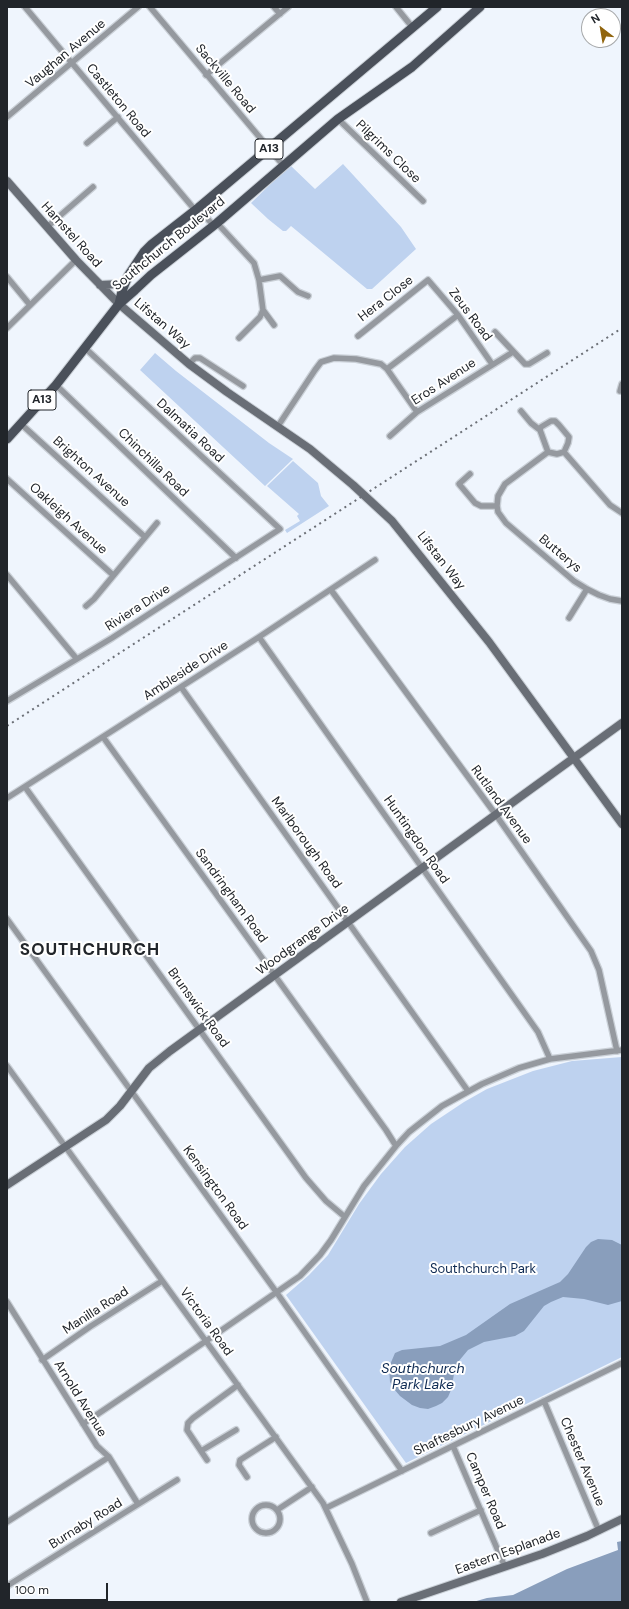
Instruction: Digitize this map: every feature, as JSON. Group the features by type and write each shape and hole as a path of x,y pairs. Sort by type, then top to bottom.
{"main road":[{"name":"Southchurch Boulevard","path":"119,304 122,291 127,280 144,252 437,7"},
{"name":"Southchurch Boulevard","path":"119,304 151,275 215,224 338,119 412,67 480,7"},
{"name":"A13","path":"7,439 56,385 119,304"}],"street":[{"name":"Castleton Road","path":"25,7 196,209 215,224 254,263 259,280 263,310"},
{"name":"Vaughan Avenue","path":"7,117 138,7"},
{"name":"Sackville Road","path":"150,7 283,165"},
{"path":"274,7 280,14"},
{"path":"206,75 288,7"},
{"path":"396,7 413,28"},
{"path":"87,143 118,117"},
{"name":"Pilgrims Close","path":"338,119 423,201"},
{"name":"Hamstel Road","path":"7,181 76,260 119,304"},
{"path":"47,227 93,188"},
{"path":"7,328 76,260"},
{"path":"259,280 280,276 298,292 308,296"},
{"path":"7,277 30,305"},
{"path":"100,285 115,285 127,280"},
{"name":"Zeus Road","path":"428,280 458,314 492,364"},
{"name":"Hera Close","path":"358,336 428,280"},
{"name":"Lifstan Way","path":"119,304 189,364 310,449 353,485 392,521 489,642 622,824"},
{"path":"263,310 274,325"},
{"path":"239,338 260,317 263,310"},
{"path":"387,369 458,314"},
{"path":"495,332 525,364 528,364 547,353"},
{"name":"Dalmatia Road","path":"85,348 280,529"},
{"name":"Eros Avenue","path":"390,436 416,412 513,352"},
{"name":"Lifstan Way","path":"189,364 196,358 200,358 243,386"},
{"path":"278,426 315,370 322,362 334,358 356,359 381,364 387,369 416,412"},
{"path":"620,391 622,384"},
{"name":"Chinchilla Road","path":"56,385 236,558"},
{"path":"521,412 540,430 548,452"},
{"path":"540,430 551,421 555,421 569,438 564,452"},
{"name":"Brighton Avenue","path":"21,424 145,537"},
{"path":"470,474 460,484 475,502 481,506 497,506 501,489 505,484 548,452 557,454 564,452"},
{"path":"564,452 610,505 622,513"},
{"name":"Oakleigh Avenue","path":"7,479 114,575"},
{"name":"Butterys","path":"497,506 498,512 506,523 574,581 587,589 610,599 622,600"},
{"path":"86,606 94,599 157,523"},
{"name":"Riviera Drive","path":"7,701 76,658 112,638 280,529"},
{"name":"Ambleside Drive","path":"7,798 181,687 375,560"},
{"path":"7,575 76,658"},
{"path":"569,618 587,589"},
{"name":"Rutland Avenue","path":"330,590 496,815 591,951 601,977 620,1051"},
{"name":"Huntingdon Road","path":"258,637 538,1032 550,1059"},
{"name":"Marlborough Road","path":"181,687 468,1091"},
{"name":"Woodgrange Drive","path":"7,1185 106,1120 155,1062 622,723"},
{"name":"Sandringham Road","path":"103,737 396,1146"},
{"name":"Brunswick Road","path":"25,787 306,1178 326,1201 344,1217"},
{"name":"Kensington Road","path":"7,919 132,1090 402,1471"},
{"path":"83,1424 277,1293 308,1268 331,1240 364,1186 396,1146 421,1122 442,1106 468,1091 519,1068 550,1059 620,1051"},
{"name":"Victoria Road","path":"7,1066 312,1487 326,1508 352,1564 367,1602"},
{"name":"Manilla Road","path":"42,1360 91,1326 162,1281"},
{"name":"Arnold Avenue","path":"7,1302 97,1446 109,1458 138,1504"},
{"name":"Shaftesbury Avenue","path":"326,1508 622,1363"},
{"path":"207,1460 187,1430 188,1423 238,1385"},
{"name":"Chester Avenue","path":"544,1401 599,1530"},
{"path":"201,1451 236,1430"},
{"path":"247,1477 239,1465 240,1460 276,1437"},
{"name":"Camper Road","path":"453,1446 505,1567"},
{"path":"7,1522 109,1458"},
{"name":"Burnaby Road","path":"7,1586 177,1480"},
{"path":"277,1510 312,1487"},
{"path":"269,1505 277,1510 280,1519 277,1527 273,1530 265,1532 254,1526 252,1522 253,1512 260,1506 269,1505"},
{"path":"431,1532 481,1510"},
{"name":"Eastern Esplanade","path":"401,1602 542,1554 622,1519"}],"green space":[{"path":"343,164 401,227 416,249 372,289 367,289 291,226 286,231 283,231 251,203 290,165 315,189"},
{"path":"155,353 269,443 293,459 265,486 140,370"},
{"path":"293,461 318,483 321,496 329,506 287,533 285,530 300,521 297,516 299,514 267,486"},
{"name":"Southchurch Park","path":"622,1057 622,1357 406,1463 286,1295 309,1275 328,1255 359,1204 381,1174 405,1147 431,1124 487,1089 533,1071 572,1061"}],"water":[{"name":"Southchurch Park Lake","path":"598,1239 612,1240 622,1245 622,1301 608,1305 584,1299 563,1297 551,1302 544,1306 524,1331 515,1336 484,1342 468,1350 458,1362 455,1369 451,1390 448,1397 436,1406 428,1409 412,1405 400,1396 394,1389 390,1382 389,1367 395,1353 402,1350 440,1346 466,1335 510,1304 560,1282 568,1274 586,1247 591,1242"},
{"path":"622,1541 622,1602 473,1602 487,1598 513,1595 567,1569 618,1550 617,1542"}],"railway":[{"path":"7,726 622,328"}],"district":[{"name":"SOUTHCHURCH","path":"90,951"}]}
